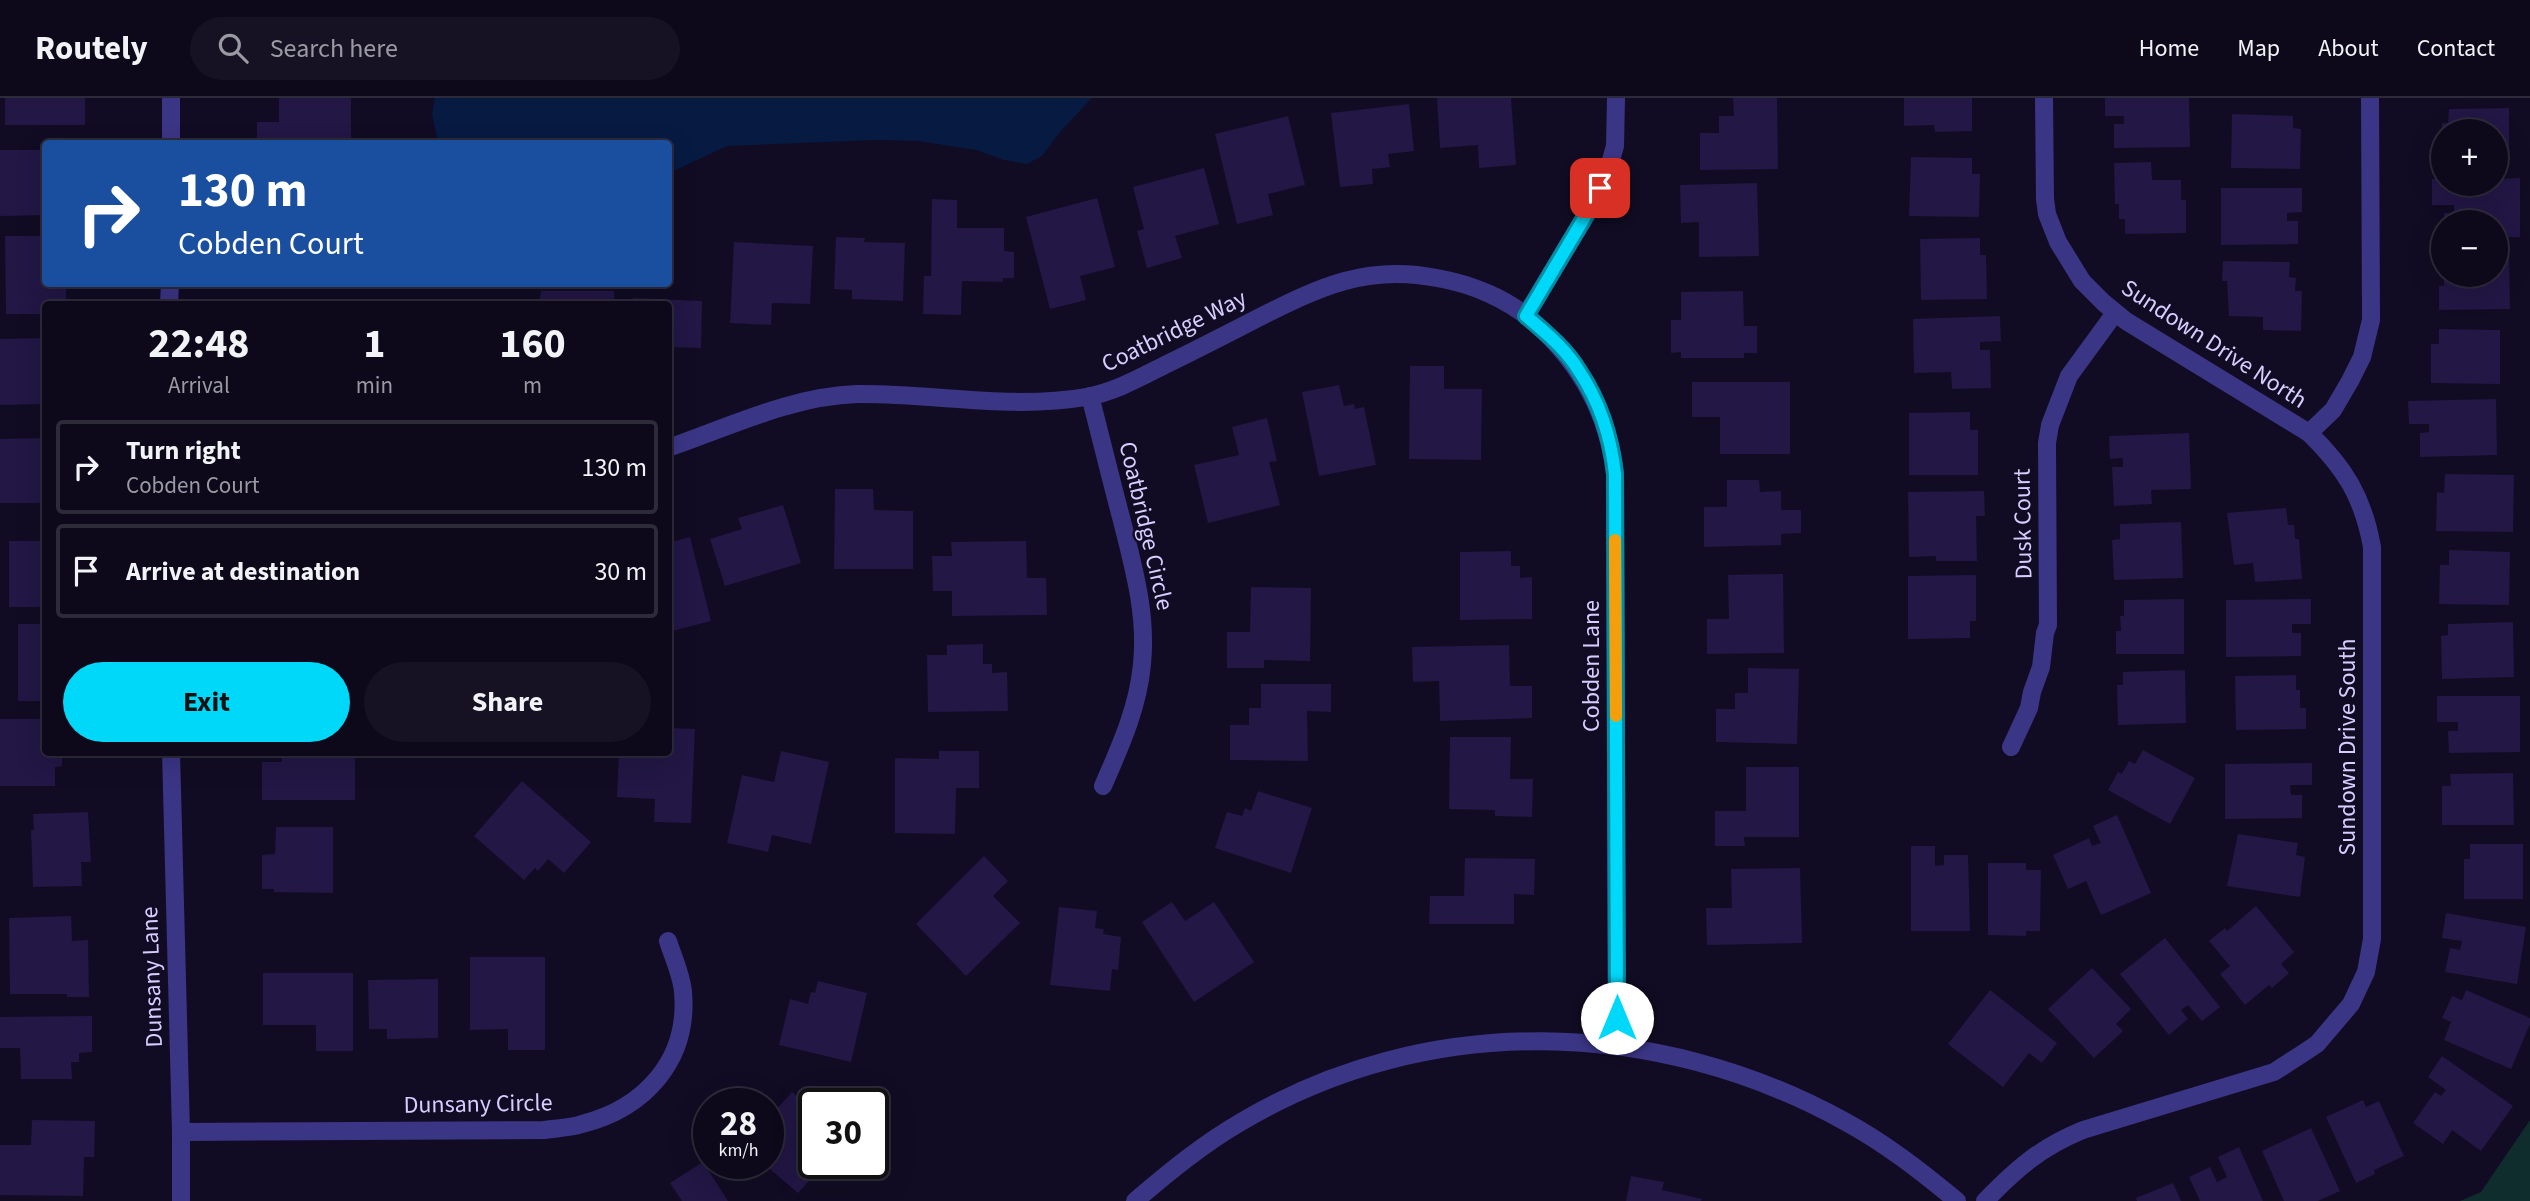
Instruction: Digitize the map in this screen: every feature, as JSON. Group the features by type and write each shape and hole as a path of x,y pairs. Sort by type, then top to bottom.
{"street":[{"path":"170,140 171,98"},
{"path":"1526,316 1596,198 1605,178 1615,146 1616,98"},
{"name":"Sundown Drive North","path":"2045,98 2047,214 2058,242 2082,281 2115,313 2309,433"},
{"path":"2309,433 2333,410 2350,382 2362,357 2371,320 2370,98"},
{"name":"Coatbridge Way","path":"672,448 785,407 825,397 867,395 1036,403 1090,396 1139,379 1313,290 1360,277 1397,274 1448,280 1482,290 1526,316"},
{"name":"Dusk Court","path":"2011,747 2029,708 2041,667 2048,625 2047,443 2050,425 2069,376 2115,313"},
{"name":"Cobden Lane","path":"1526,316 1554,340 1578,369 1603,419 1613,455 1617,1046"},
{"name":"Coatbridge Circle","path":"1090,396 1139,586 1144,626 1142,665 1136,698 1127,731 1103,786"},
{"name":"Sundown Drive South","path":"1985,1201 2023,1163 2063,1138 2083,1129 2256,1078 2287,1064 2317,1044 2340,1018 2351,1004 2366,972 2373,921 2372,547 2367,518 2356,491 2331,455 2309,433"},
{"name":"Dunsany Lane","path":"171,756 181,1201"},
{"name":"Dunsany Circle","path":"181,1132 544,1130 581,1125 615,1112 644,1093 664,1072 673,1057 682,1024 683,990 668,941"},
{"path":"1135,1201 1172,1169 1243,1120 1306,1088 1374,1065 1443,1049 1510,1041 1581,1042 1617,1046 1701,1063 1735,1073 1847,1122 1957,1201"}],"green space":[{"path":"2530,1120 2530,1201 2460,1201 2481,1192"}],"water":[{"path":"435,98 1092,98 1042,156 1027,164 1004,160 976,150 918,141 877,140 727,146 672,172 672,140 437,140 432,114"}],"building":[{"path":"5,98 85,98 85,125 5,125"},
{"path":"279,98 351,98 351,140 257,140 257,122 279,122"},
{"path":"1437,98 1511,98 1516,165 1479,168 1478,145 1440,148"},
{"path":"1733,98 1777,98 1778,169 1700,170 1700,133 1719,133 1719,116 1734,116"},
{"path":"1904,98 1972,98 1972,131 1935,132 1934,125 1904,126"},
{"path":"2105,98 2189,98 2190,147 2114,148 2114,124 2124,124 2124,116 2105,116"},
{"path":"1409,104 1414,151 1388,154 1390,167 1372,169 1373,184 1340,187 1331,113"},
{"path":"2509,108 2509,162 2508,119 2448,119 2449,109"},
{"path":"2232,114 2293,116 2293,128 2301,129 2300,169 2231,168"},
{"path":"1288,116 1305,185 1268,194 1273,215 1237,224 1215,134"},
{"path":"0,150 42,150 42,215 0,216"},
{"path":"1911,157 1972,158 1972,174 1980,174 1979,217 1909,216"},
{"path":"2151,162 2152,180 2181,180 2181,200 2186,200 2186,233 2125,234 2125,219 2119,219 2119,204 2115,204 2114,163"},
{"path":"1204,168 1219,224 1175,236 1182,258 1147,268 1137,231 1144,229 1133,187"},
{"path":"2508,178 2520,178 2520,237 2508,237 2508,210 2454,210 2454,205 2432,205 2432,196 2508,196"},
{"path":"1757,183 1759,256 1699,257 1699,222 1681,223 1680,185"},
{"path":"2221,188 2302,188 2302,212 2287,213 2287,221 2298,221 2298,244 2221,245"},
{"path":"1097,198 1115,267 1080,276 1086,300 1050,309 1026,217"},
{"path":"932,199 957,200 957,228 1004,228 1004,251 1014,252 1014,278 1003,278 1003,282 962,281 961,315 923,314 924,276 931,276"},
{"path":"5,236 42,236 42,287 66,287 66,301 42,301 42,314 6,314"},
{"path":"836,237 865,238 864,242 905,243 903,301 852,299 852,290 834,289"},
{"path":"1980,238 1980,255 1986,255 1987,299 1921,300 1920,239"},
{"path":"734,242 813,246 810,304 772,303 771,325 730,323"},
{"path":"2509,254 2510,309 2439,310 2439,287 2508,287"},
{"path":"2223,261 2290,262 2289,277 2296,278 2295,291 2302,291 2301,331 2263,330 2263,317 2229,316 2227,281 2222,281"},
{"path":"541,291 614,291 614,301 539,301"},
{"path":"1743,291 1744,326 1757,326 1757,353 1744,353 1744,358 1681,358 1681,352 1671,353 1671,320 1681,320 1681,292"},
{"path":"633,298 702,301 701,348 672,347 672,301 632,301"},
{"path":"2000,316 2001,341 1980,342 1980,350 1990,350 1991,388 1952,389 1951,372 1914,373 1913,319"},
{"path":"2439,329 2500,330 2500,384 2431,383 2431,344 2439,344"},
{"path":"42,338 42,404 0,405 0,339"},
{"path":"1410,366 1444,366 1444,389 1482,389 1481,460 1409,459"},
{"path":"1692,382 1790,382 1790,454 1720,454 1720,417 1692,417"},
{"path":"1339,385 1344,406 1354,404 1355,409 1364,407 1376,465 1319,476 1302,392"},
{"path":"2496,399 2497,455 2420,457 2420,433 2429,432 2429,424 2409,424 2408,401"},
{"path":"1970,412 1970,430 1978,430 1978,475 1909,475 1909,413"},
{"path":"1267,418 1277,461 1269,462 1280,505 1208,523 1194,465 1239,455 1232,427"},
{"path":"2189,433 2191,489 2151,490 2152,504 2114,506 2112,467 2123,467 2123,458 2110,459 2109,436"},
{"path":"42,438 42,503 0,503 0,439"},
{"path":"2445,474 2514,475 2513,532 2436,531 2437,492 2444,493"},
{"path":"1727,480 1759,480 1760,492 1781,491 1781,510 1801,510 1801,533 1781,534 1781,545 1704,547 1704,507 1727,507"},
{"path":"835,489 873,489 874,510 913,511 913,569 834,569"},
{"path":"1984,491 1985,516 1976,516 1977,561 1936,561 1936,556 1909,557 1908,492"},
{"path":"783,505 801,563 725,586 710,539 742,529 738,518"},
{"path":"2286,508 2288,525 2294,525 2295,539 2299,539 2302,579 2255,582 2253,563 2234,565 2227,513"},
{"path":"2181,522 2183,578 2114,580 2112,540 2120,539 2120,524"},
{"path":"690,537 711,621 672,631 672,542"},
{"path":"9,541 42,541 42,607 9,607"},
{"path":"1026,541 1027,578 1046,578 1047,615 952,616 952,591 933,591 932,556 952,556 951,542"},
{"path":"2449,550 2510,552 2509,605 2439,604 2440,565 2449,565"},
{"path":"1511,551 1511,566 1520,566 1520,578 1532,577 1532,619 1460,620 1460,552"},
{"path":"1783,574 1784,653 1707,654 1707,619 1729,619 1728,575"},
{"path":"1976,575 1976,621 1970,621 1970,638 1908,639 1908,576"},
{"path":"1251,587 1311,588 1310,661 1264,660 1264,668 1227,668 1227,632 1250,632"},
{"path":"2184,599 2184,654 2116,654 2116,631 2121,631 2120,616 2124,616 2124,600"},
{"path":"2311,599 2311,624 2292,624 2292,633 2301,633 2301,656 2226,657 2226,600"},
{"path":"2513,622 2514,677 2442,679 2441,636 2448,635 2448,624"},
{"path":"18,624 42,624 42,701 18,701"},
{"path":"983,644 983,664 992,664 992,673 1007,672 1008,711 928,712 927,655 947,655 947,645"},
{"path":"1509,645 1510,686 1532,686 1532,718 1440,721 1439,681 1413,682 1412,647"},
{"path":"1748,668 1799,669 1797,744 1716,742 1716,709 1735,709 1735,693 1748,693"},
{"path":"2185,670 2186,723 2118,725 2117,685 2123,685 2123,672"},
{"path":"2296,675 2296,690 2300,690 2300,708 2306,708 2306,729 2236,730 2235,676"},
{"path":"1261,684 1331,684 1331,712 1307,711 1308,761 1230,760 1230,725 1249,725 1249,708 1261,708"},
{"path":"2437,696 2520,696 2520,752 2449,753 2448,731 2458,731 2458,722 2437,722"},
{"path":"0,719 42,719 42,756 62,756 62,766 55,767 55,786 0,786"},
{"path":"672,728 695,729 691,823 654,822 655,799 617,797 619,756 672,756"},
{"path":"1450,737 1511,737 1510,779 1533,779 1532,817 1495,816 1495,810 1449,809"},
{"path":"2143,750 2195,778 2170,824 2108,790 2118,772 2122,774 2129,761 2135,764"},
{"path":"781,751 829,762 811,844 772,835 768,852 727,843 742,775 774,782"},
{"path":"939,751 979,751 979,788 956,788 955,834 895,833 895,758 939,759"},
{"path":"282,756 355,756 355,800 262,800 262,762 282,762"},
{"path":"2312,763 2312,785 2290,785 2291,795 2302,795 2302,818 2225,819 2225,764"},
{"path":"1746,767 1799,767 1799,837 1744,837 1745,846 1715,846 1715,811 1746,811"},
{"path":"2513,773 2514,825 2442,825 2442,786 2451,786 2450,774"},
{"path":"522,781 591,842 564,873 548,859 538,871 535,868 524,880 474,836"},
{"path":"1258,791 1312,808 1291,873 1215,848 1227,812 1242,816 1245,808 1251,811"},
{"path":"88,812 91,862 81,862 82,886 33,887 33,814"},
{"path":"2117,815 2151,893 2101,915 2086,881 2068,889 2053,855 2089,838 2092,846 2101,843 2093,826"},
{"path":"276,827 333,827 333,893 274,892 274,889 262,889 262,855 275,854"},
{"path":"2238,834 2298,843 2296,855 2305,857 2300,897 2227,886"},
{"path":"2470,844 2523,844 2523,899 2464,899 2464,859 2470,859"},
{"path":"1911,846 1935,846 1935,866 1944,865 1944,855 1968,855 1970,931 1911,931"},
{"path":"984,856 1008,881 993,896 1020,923 966,976 916,924"},
{"path":"1465,858 1535,859 1534,895 1514,894 1514,924 1429,924 1430,896 1464,896"},
{"path":"1988,863 2026,863 2026,870 2041,870 2040,931 2026,931 2026,936 1988,935"},
{"path":"1800,868 1802,943 1707,945 1706,908 1732,908 1731,869"},
{"path":"1172,902 1185,921 1214,902 1254,962 1194,1002 1142,922"},
{"path":"2256,906 2294,952 2281,964 2289,973 2272,988 2269,985 2245,1005 2220,974 2230,966 2209,941 2225,928 2227,931"},
{"path":"1059,907 1097,911 1095,928 1104,929 1103,934 1121,937 1118,970 1112,969 1110,991 1050,985"},
{"path":"2446,913 2526,927 2517,984 2445,972 2450,948 2460,950 2462,941 2442,938"},
{"path":"71,916 72,941 88,940 89,997 67,997 67,994 10,994 9,918"},
{"path":"2165,938 2220,1007 2202,1021 2188,1005 2181,1010 2188,1019 2169,1035 2120,974"},
{"path":"470,957 545,957 545,1050 508,1050 508,1029 470,1030"},
{"path":"2092,968 2131,1009 2116,1024 2123,1031 2094,1058 2048,1009"},
{"path":"263,973 353,973 353,1051 316,1051 316,1025 263,1025"},
{"path":"438,979 438,1038 387,1039 387,1029 369,1029 368,980"},
{"path":"818,981 867,993 851,1062 779,1045 790,999 808,1004"},
{"path":"1990,990 2057,1043 2042,1063 2029,1053 2003,1087 1948,1044"},
{"path":"2466,990 2530,1018 2511,1069 2444,1040 2451,1022 2442,1018 2452,996 2462,1000"},
{"path":"92,1016 92,1052 79,1053 79,1062 71,1062 72,1079 21,1079 20,1048 0,1048 0,1017"},
{"path":"2442,1056 2513,1106 2481,1151 2452,1130 2443,1144 2413,1123 2435,1092 2441,1096 2446,1090 2428,1077"},
{"path":"792,1092 798,1097 798,1179 811,1179 798,1193 782,1179 784,1179 784,1101"},
{"path":"2363,1100 2366,1107 2379,1101 2404,1156 2374,1170 2375,1174 2356,1183 2326,1117"},
{"path":"32,1120 95,1121 94,1157 84,1157 83,1196 0,1195 0,1145 31,1145"},
{"path":"2311,1128 2340,1191 2318,1201 2284,1201 2262,1151"},
{"path":"2239,1147 2263,1201 2200,1201 2189,1177 2210,1167 2217,1182 2227,1177 2218,1157"},
{"path":"693,1168 693,1179 714,1179 728,1201 682,1201 670,1183"},
{"path":"1631,1176 1664,1182 1662,1190 1702,1199 1626,1201"},
{"path":"2173,1183 2181,1201 2137,1201 2136,1198"}],"slow traffic":[{"path":"1615,540 1616,716"}],"route":[{"path":"1600,188 1526,316 1554,340 1578,369 1603,419 1613,455 1617,1018"}]}
